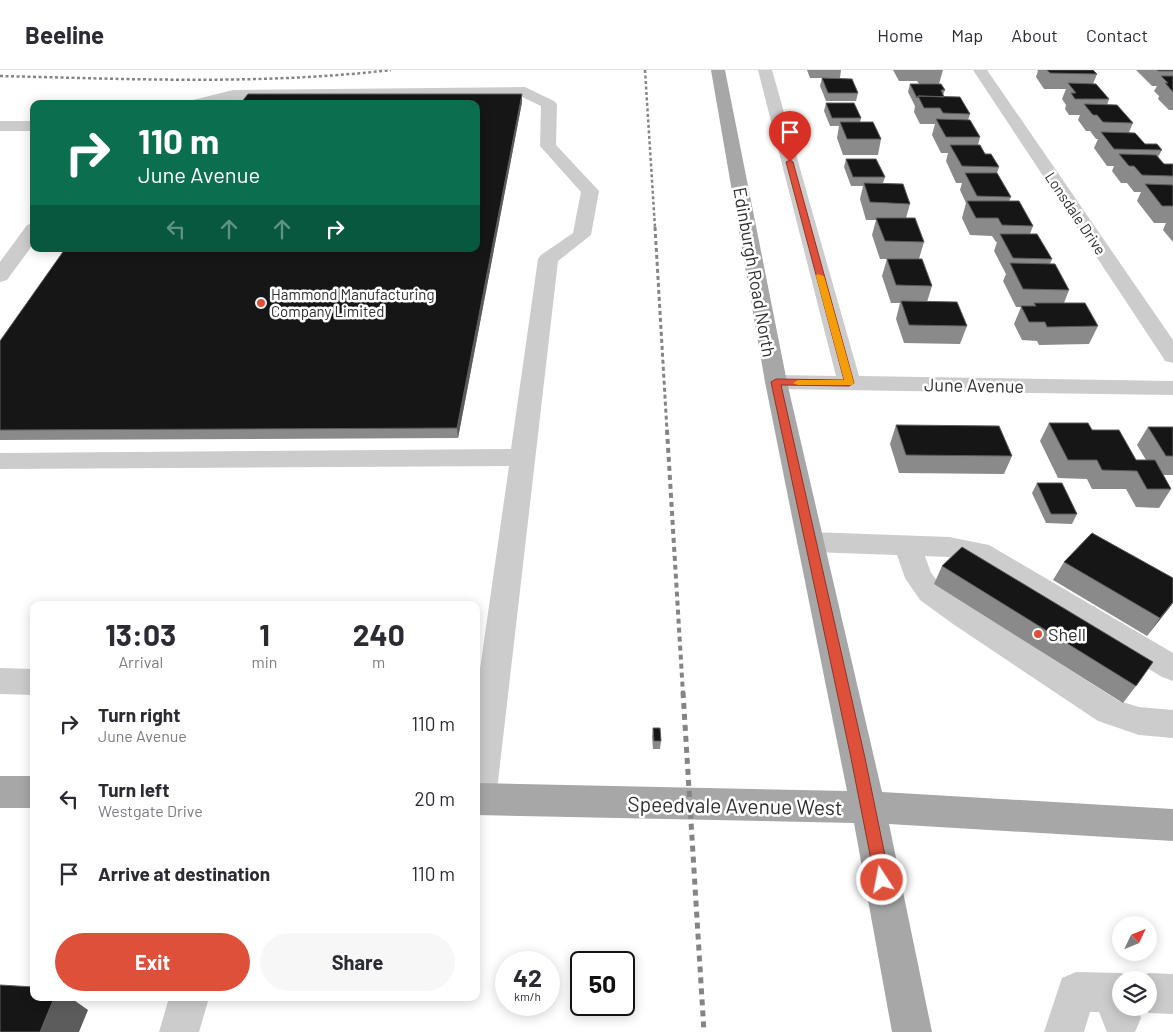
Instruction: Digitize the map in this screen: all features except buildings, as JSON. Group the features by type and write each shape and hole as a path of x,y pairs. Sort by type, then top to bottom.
{"main road":[{"name":"Edinburgh Road North","path":"718,70 776,382 868,807 912,1032"},
{"path":"0,792 30,792"},
{"name":"Speedvale Avenue West","path":"480,799 868,807 1173,825"}],"street":[{"path":"765,70 849,383"},
{"name":"Lonsdale Drive","path":"980,70 1173,356"},
{"path":"210,100 233,94 525,92 549,104 548,146 590,191 582,235 548,259 523,457 485,694 480,769"},
{"path":"0,126 30,126"},
{"path":"0,276 30,235"},
{"name":"June Avenue","path":"776,382 1173,388"},
{"path":"0,461 523,457"},
{"path":"811,542 949,547 979,552 1173,668"},
{"path":"907,546 919,578 930,592 963,616 1108,711 1139,721 1173,724"},
{"path":"0,681 30,682"},
{"path":"1064,1032 1076,992 1112,997"},
{"path":"1157,996 1173,994"},
{"path":"179,1032 188,1001"}],"railway":[{"path":"0,76 196,80 293,78 391,70"},
{"path":"645,70 655,228"},
{"path":"655,227 667,431"},
{"path":"667,430 683,694"},
{"path":"683,692 704,1032"}],"slow traffic":[{"path":"798,383 849,383 820,276"}],"place":[{"name":"Hammond Manufacturing Company Limited","path":"261,303"},
{"name":"Shell","path":"1038,634"}],"route":[{"path":"790,162 849,383 776,382 858,758 882,880"}]}
